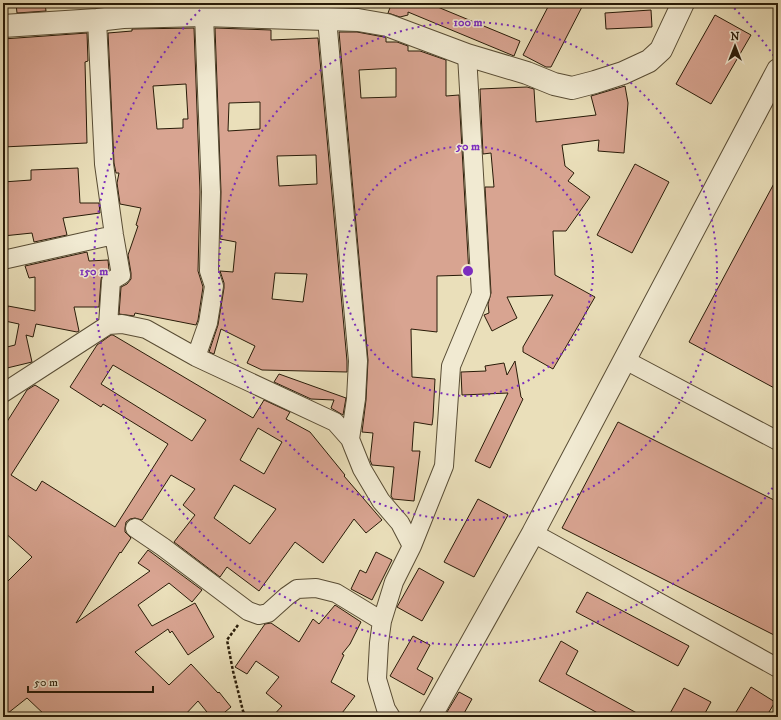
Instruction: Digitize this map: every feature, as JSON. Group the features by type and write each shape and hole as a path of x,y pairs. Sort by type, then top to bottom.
{"street":[{"path":"3,26 97,20 122,10 204,15 358,20 387,25 467,55 527,73 554,84 572,88 623,73 649,61 661,50 683,3"},
{"path":"196,357 208,323 214,286 209,271 211,192 204,15"},
{"path":"327,19 358,361 356,398 350,440"},
{"path":"97,20 104,164 120,275 111,281 108,325"},
{"path":"391,717 386,709 377,679 382,621 394,582 412,546 444,466 451,366 481,294 467,55"},
{"path":"430,717 533,533 778,70"},
{"path":"3,260 114,235"},
{"path":"3,393 108,325 122,324 146,329 196,357 335,422 350,440 362,469 381,501 400,523 412,546"},
{"path":"625,360 778,441"},
{"path":"136,528 248,611 259,615 268,613 297,589 316,588 336,593 382,621"},
{"path":"533,533 778,668"}],"path":[{"path":"247,717 243,711 227,640 248,611"}],"building":[{"path":"45,3 46,11 17,13 16,4"},
{"path":"387,3 428,3 520,41 514,56 408,12 408,15 400,17 388,13 391,5"},
{"path":"550,3 584,3 551,67 546,67 523,55"},
{"path":"651,10 652,27 606,29 605,13"},
{"path":"715,15 751,35 711,104 676,84"},
{"path":"194,28 200,192 198,271 203,287 196,325 135,313 134,316 119,314 121,287 127,284 131,279 128,255 138,226 136,225 141,208 120,204 117,183 119,173 116,173 114,163 108,33 132,31 132,29","holes":["186,84 188,119 183,119 183,128 157,129 153,86"]},
{"path":"215,28 271,30 271,40 318,38 347,372 262,370 247,363 255,346 221,329 214,354 209,352 218,325 224,288 220,271 233,272 236,242 220,239 221,192","holes":["260,102 260,129 228,131 229,103","316,155 317,184 279,186 277,156","275,273 307,274 303,302 272,299"]},
{"path":"339,32 357,32 384,37 386,38 386,42 397,42 408,46 408,51 420,51 446,60 446,96 459,95 469,275 437,276 437,332 411,329 412,377 435,379 432,425 414,422 412,451 420,451 414,501 393,499 391,496 394,467 372,465 370,460 373,433 362,432 366,400 368,360","holes":["396,68 396,97 361,98 359,70"]},
{"path":"87,33 88,61 85,62 87,143 3,147 3,39"},
{"path":"625,86 628,103 624,153 598,151 599,140 562,145 565,166 574,173 568,181 590,197 566,231 553,231 555,275 595,297 553,369 523,352 523,347 553,295 507,297 517,318 492,331 484,315 489,313 488,304 491,293 485,187 494,187 491,153 483,154 480,89 527,87 534,89 536,122 596,115 591,96"},
{"path":"635,164 669,182 632,253 597,235"},
{"path":"78,168 80,203 99,203 100,213 63,218 67,235 34,242 32,233 3,236 3,182 31,180 31,170"},
{"path":"778,176 778,390 689,342"},
{"path":"87,252 89,261 108,260 109,270 102,275 101,280 99,307 74,307 79,331 77,332 36,324 33,337 26,335 32,362 3,369 3,348 15,345 19,324 5,321 8,306 35,311 35,277 29,278 25,266"},
{"path":"113,335 253,418 264,400 290,412 286,419 310,432 345,475 344,476 382,520 366,533 354,519 323,563 295,542 259,591 227,567 220,577 174,542 195,515 183,505 195,489 171,475 142,520 135,518 126,522 125,532 131,538 121,553 120,552 76,623 150,571 138,563 148,550 202,590 192,602 169,583 138,605 152,626 195,603 214,637 188,655 172,631 170,633 168,629 135,652 169,685 191,664 218,693 219,692 231,707 219,717 211,717 198,701 183,717 47,717 27,698 3,717 3,586 32,557 3,531 3,428 27,390 35,385 59,400 11,475 36,491 42,481 115,527 168,444 103,404 101,407 70,387 97,345","holes":["113,365 206,420 192,441 101,384","258,428 282,442 264,474 240,460","234,485 276,509 250,544 214,518"]},
{"path":"515,361 521,397 523,399 490,468 475,461 508,393 462,395 461,372 486,371 485,366 504,363 507,375"},
{"path":"279,374 346,398 343,415 331,408 334,400 311,399 274,382"},
{"path":"618,422 778,502 778,637 562,528"},
{"path":"478,499 508,515 474,577 444,562"},
{"path":"376,552 392,560 372,600 351,589 360,570 366,573"},
{"path":"419,568 444,582 422,621 397,607"},
{"path":"587,592 689,646 678,666 576,612"},
{"path":"335,605 361,622 350,644 342,654 344,655 331,682 355,696 339,717 272,717 282,706 266,693 279,677 256,661 247,674 235,667 265,624 271,623 299,642 313,619 319,624"},
{"path":"413,636 430,645 417,669 433,678 424,695 390,676"},
{"path":"561,641 578,651 566,674 644,717 605,717 539,681"},
{"path":"751,687 775,702 766,717 733,717"},
{"path":"684,688 711,702 703,717 668,717"},
{"path":"459,692 472,699 462,717 444,717"}]}
